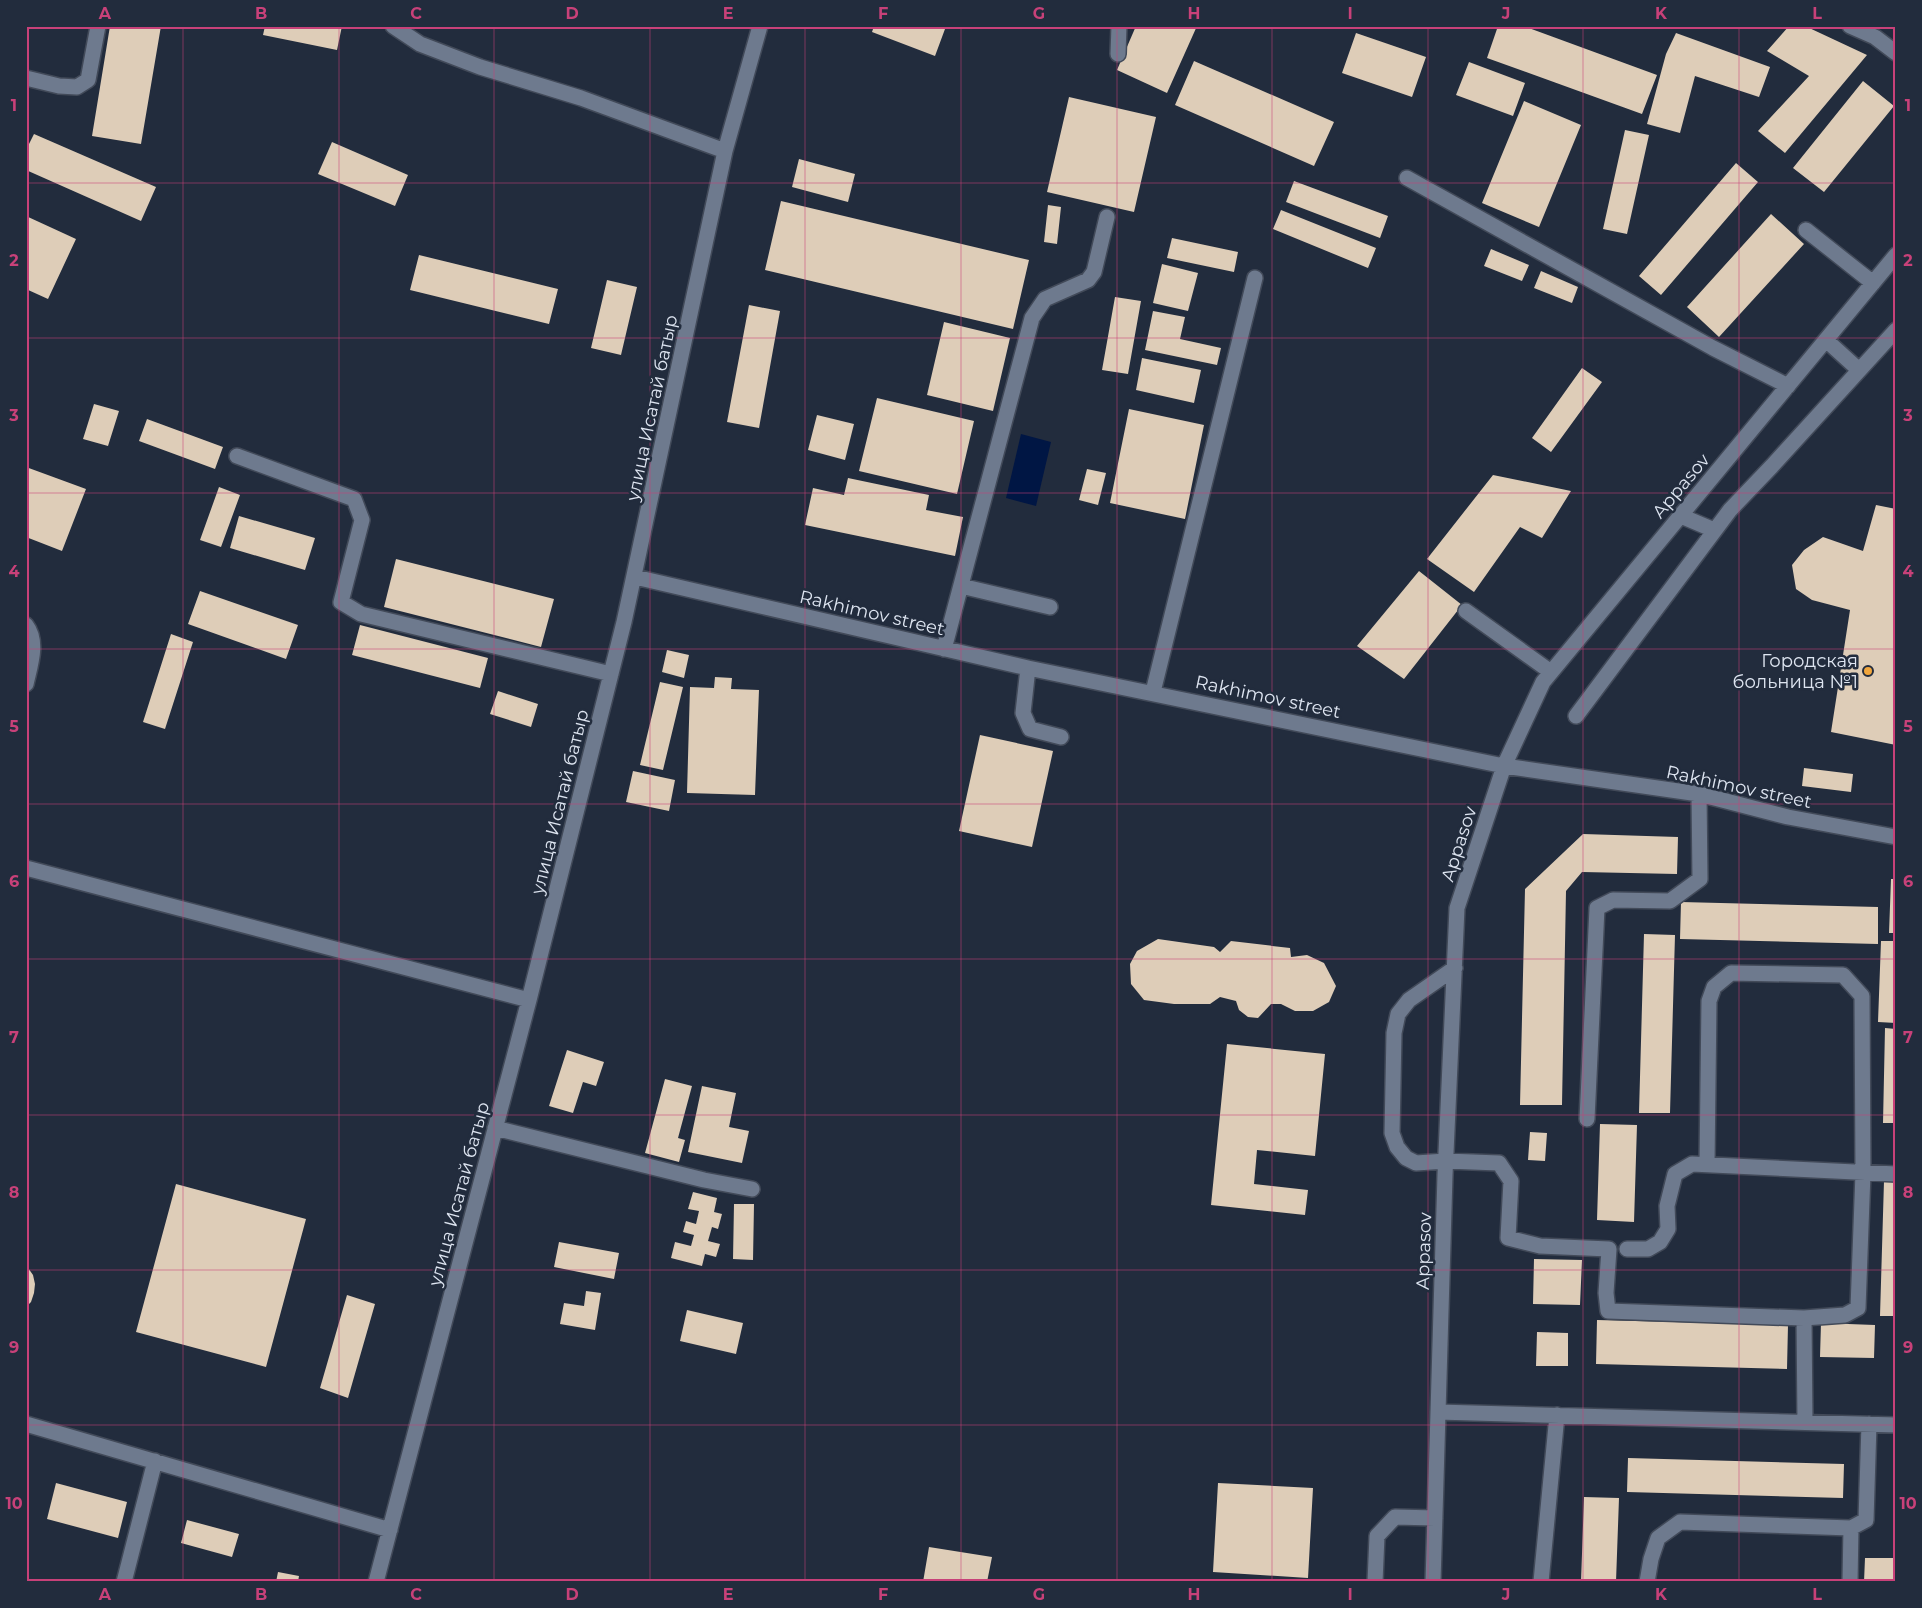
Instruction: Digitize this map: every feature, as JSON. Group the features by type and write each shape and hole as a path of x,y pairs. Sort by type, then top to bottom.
{"street":[{"path":"26,78 59,86 77,87 88,80 98,26"},
{"path":"393,26 420,44 480,67 581,98 725,151"},
{"name":"улица Исатай батыр","path":"376,1582 529,1000 635,577 725,151 760,26"},
{"path":"1118,54 1119,26"},
{"path":"1850,26 1874,37 1896,53"},
{"path":"1407,178 1713,348 1788,386"},
{"path":"944,649 1032,318 1045,299 1088,280 1094,272 1107,217"},
{"path":"1806,230 1873,283"},
{"name":"Appasov","path":"1433,1582 1446,1161 1457,908 1504,766 1543,682 1896,255"},
{"path":"1153,692 1255,278"},
{"path":"1576,716 1730,510 1896,330"},
{"path":"1826,340 1859,370"},
{"path":"237,456 354,499 362,520 341,602 361,614 611,674"},
{"path":"1681,516 1714,530"},
{"name":"Rakhimov street","path":"635,577 1028,668 1153,692 1504,766 1699,794 1788,817 1896,838"},
{"path":"961,586 1050,607"},
{"path":"1466,610 1551,672"},
{"path":"26,625 32,632 33,651 26,684"},
{"path":"1028,668 1023,713 1030,730 1061,737"},
{"path":"1586,1119 1597,908 1613,900 1670,900 1700,879 1699,794"},
{"path":"26,868 529,1000"},
{"path":"1454,968 1409,1000 1398,1014 1394,1033 1392,1133 1397,1147 1406,1158 1416,1163 1446,1161 1499,1163 1511,1181 1508,1238 1540,1246 1609,1248 1606,1293 1608,1311 1804,1318 1845,1315 1858,1308 1863,1173 1862,996 1842,975 1731,973 1714,987 1709,1001 1707,1164"},
{"path":"495,1128 704,1180 752,1189"},
{"path":"1627,1249 1648,1249 1660,1242 1668,1229 1667,1206 1675,1174 1692,1164 1896,1174"},
{"path":"1804,1318 1804,1422"},
{"path":"1438,1412 1896,1425"},
{"path":"1541,1582 1557,1415"},
{"path":"26,1424 390,1530"},
{"path":"1647,1582 1651,1559 1658,1538 1680,1522 1851,1528 1866,1520 1869,1424"},
{"path":"124,1582 155,1462"},
{"path":"1375,1582 1377,1536 1396,1517 1435,1518"},
{"path":"1850,1582 1851,1528"}],"water":[{"path":"1021,434 1051,442 1036,506 1006,498"}],"building":[{"path":"110,26 161,26 141,144 92,136"},
{"path":"265,26 342,26 337,50 263,35"},
{"path":"874,26 937,26 945,29 935,56 872,32"},
{"path":"1136,26 1197,26 1167,93 1117,70"},
{"path":"1498,26 1523,26 1657,75 1642,114 1487,58"},
{"path":"1789,26 1805,26 1867,55 1785,153 1758,131 1809,76 1767,51"},
{"path":"1356,33 1426,57 1412,97 1342,73"},
{"path":"1676,33 1770,67 1759,97 1695,76 1680,133 1647,124 1666,54"},
{"path":"1194,61 1334,122 1314,166 1175,105"},
{"path":"1469,62 1525,83 1513,116 1456,95"},
{"path":"1863,81 1894,106 1824,192 1793,168"},
{"path":"1069,97 1156,117 1134,212 1047,192"},
{"path":"1524,101 1581,125 1539,227 1482,203"},
{"path":"1625,130 1649,135 1627,234 1603,229"},
{"path":"34,134 156,187 141,221 26,170 26,150"},
{"path":"332,142 408,175 395,206 318,174"},
{"path":"799,159 855,174 848,202 792,187"},
{"path":"1736,163 1758,182 1661,295 1639,276"},
{"path":"1294,181 1388,216 1380,238 1286,202"},
{"path":"781,201 1029,260 1013,329 765,270"},
{"path":"1048,205 1061,207 1057,244 1044,242"},
{"path":"1281,210 1376,248 1368,268 1273,229"},
{"path":"1771,214 1804,244 1719,337 1687,307"},
{"path":"26,216 76,239 48,299 26,289"},
{"path":"1172,238 1238,252 1234,272 1167,258"},
{"path":"1491,249 1529,265 1522,281 1484,266"},
{"path":"419,255 558,289 549,324 410,290"},
{"path":"1162,264 1198,273 1188,311 1153,303"},
{"path":"1541,271 1578,287 1572,303 1534,288"},
{"path":"607,280 637,287 621,355 591,348"},
{"path":"1115,297 1141,301 1128,374 1102,370"},
{"path":"749,305 780,311 759,428 727,422"},
{"path":"1153,311 1185,317 1180,339 1221,348 1217,365 1145,350"},
{"path":"944,322 1010,338 993,411 927,395"},
{"path":"1142,358 1201,370 1194,403 1136,390"},
{"path":"1582,368 1602,382 1551,452 1532,438"},
{"path":"877,398 974,421 957,494 859,471"},
{"path":"94,404 119,411 108,446 83,439"},
{"path":"1129,409 1204,425 1185,519 1110,503"},
{"path":"817,415 854,424 845,460 808,450"},
{"path":"147,419 223,447 215,469 139,441"},
{"path":"26,467 86,489 62,551 26,537"},
{"path":"1087,469 1106,473 1098,505 1079,500"},
{"path":"1493,475 1571,491 1542,538 1520,527 1474,592 1427,559"},
{"path":"848,478 929,495 926,510 963,517 955,556 805,525 813,488 844,495"},
{"path":"219,487 240,495 221,547 200,540"},
{"name":"Городская больница №1","path":"1876,505 1896,509 1896,745 1831,732 1850,610 1812,600 1796,589 1792,565 1804,550 1823,537 1863,551"},
{"path":"239,516 315,538 305,570 230,548"},
{"path":"396,559 554,599 541,647 384,607"},
{"path":"1419,571 1462,605 1404,679 1357,646"},
{"path":"200,591 298,625 286,659 188,624"},
{"path":"360,625 488,658 480,688 352,655"},
{"path":"171,634 193,642 165,729 143,722"},
{"path":"667,650 689,655 684,678 662,672"},
{"path":"715,677 732,678 731,689 759,690 755,795 687,793 690,687 714,688"},
{"path":"660,682 683,687 663,770 640,765"},
{"path":"498,691 538,704 531,727 490,714"},
{"path":"980,735 1053,751 1032,847 959,831"},
{"path":"1804,768 1853,774 1851,792 1802,786"},
{"path":"633,771 675,780 669,811 626,802"},
{"path":"1583,834 1678,837 1677,874 1582,872 1566,891 1562,1105 1520,1105 1525,889"},
{"path":"1891,879 1896,879 1896,933 1889,933"},
{"path":"1681,902 1878,907 1878,944 1680,939"},
{"path":"1644,934 1675,935 1670,1113 1639,1113"},
{"path":"1158,939 1214,947 1220,952 1231,941 1290,948 1291,957 1307,955 1324,963 1336,986 1329,1002 1313,1011 1295,1011 1281,1004 1271,1004 1258,1018 1248,1017 1239,1010 1236,1001 1220,997 1210,1004 1174,1004 1144,1000 1131,984 1130,964 1137,951"},
{"path":"1881,941 1896,941 1896,1023 1878,1022"},
{"path":"1885,1028 1896,1029 1896,1123 1883,1123"},
{"path":"1227,1044 1325,1054 1315,1156 1257,1150 1254,1184 1308,1190 1305,1215 1211,1205"},
{"path":"567,1050 604,1062 596,1086 583,1082 573,1113 549,1106"},
{"path":"665,1079 692,1086 678,1138 685,1140 679,1162 645,1153"},
{"path":"702,1086 736,1093 729,1127 749,1131 742,1163 688,1152"},
{"path":"1600,1124 1637,1125 1634,1222 1597,1220"},
{"path":"1530,1132 1547,1133 1545,1161 1528,1160"},
{"path":"1884,1181 1896,1181 1896,1316 1880,1316"},
{"path":"176,1184 306,1219 266,1367 136,1332"},
{"path":"693,1192 717,1198 714,1212 722,1214 718,1229 712,1227 708,1241 720,1244 716,1257 705,1254 702,1266 671,1258 675,1242 691,1246 694,1235 683,1232 686,1221 696,1224 699,1211 688,1209"},
{"path":"734,1204 754,1204 753,1260 733,1259"},
{"path":"559,1242 619,1253 614,1279 554,1267"},
{"path":"1534,1259 1582,1260 1580,1305 1533,1304"},
{"path":"26,1265 33,1275 35,1284 31,1302 26,1307"},
{"path":"586,1291 601,1293 595,1330 560,1324 564,1303 584,1306"},
{"path":"347,1295 375,1304 348,1398 320,1388"},
{"path":"687,1310 743,1323 736,1354 680,1341"},
{"path":"1597,1320 1788,1325 1787,1369 1596,1364"},
{"path":"1821,1323 1875,1325 1874,1358 1820,1357"},
{"path":"1537,1332 1568,1333 1568,1366 1536,1366"},
{"path":"1628,1458 1844,1464 1843,1498 1627,1492"},
{"path":"56,1483 127,1502 118,1538 47,1519"},
{"path":"1218,1483 1313,1488 1308,1578 1213,1572"},
{"path":"1584,1497 1619,1498 1616,1582 1581,1582"},
{"path":"187,1520 239,1534 232,1557 181,1543"},
{"path":"929,1547 992,1557 987,1582 923,1582"},
{"path":"1865,1558 1896,1558 1896,1582 1864,1582"},
{"path":"278,1572 299,1576 298,1582 276,1582"}],"place":[{"name":"Городская больница №1","path":"1868,671"}]}
